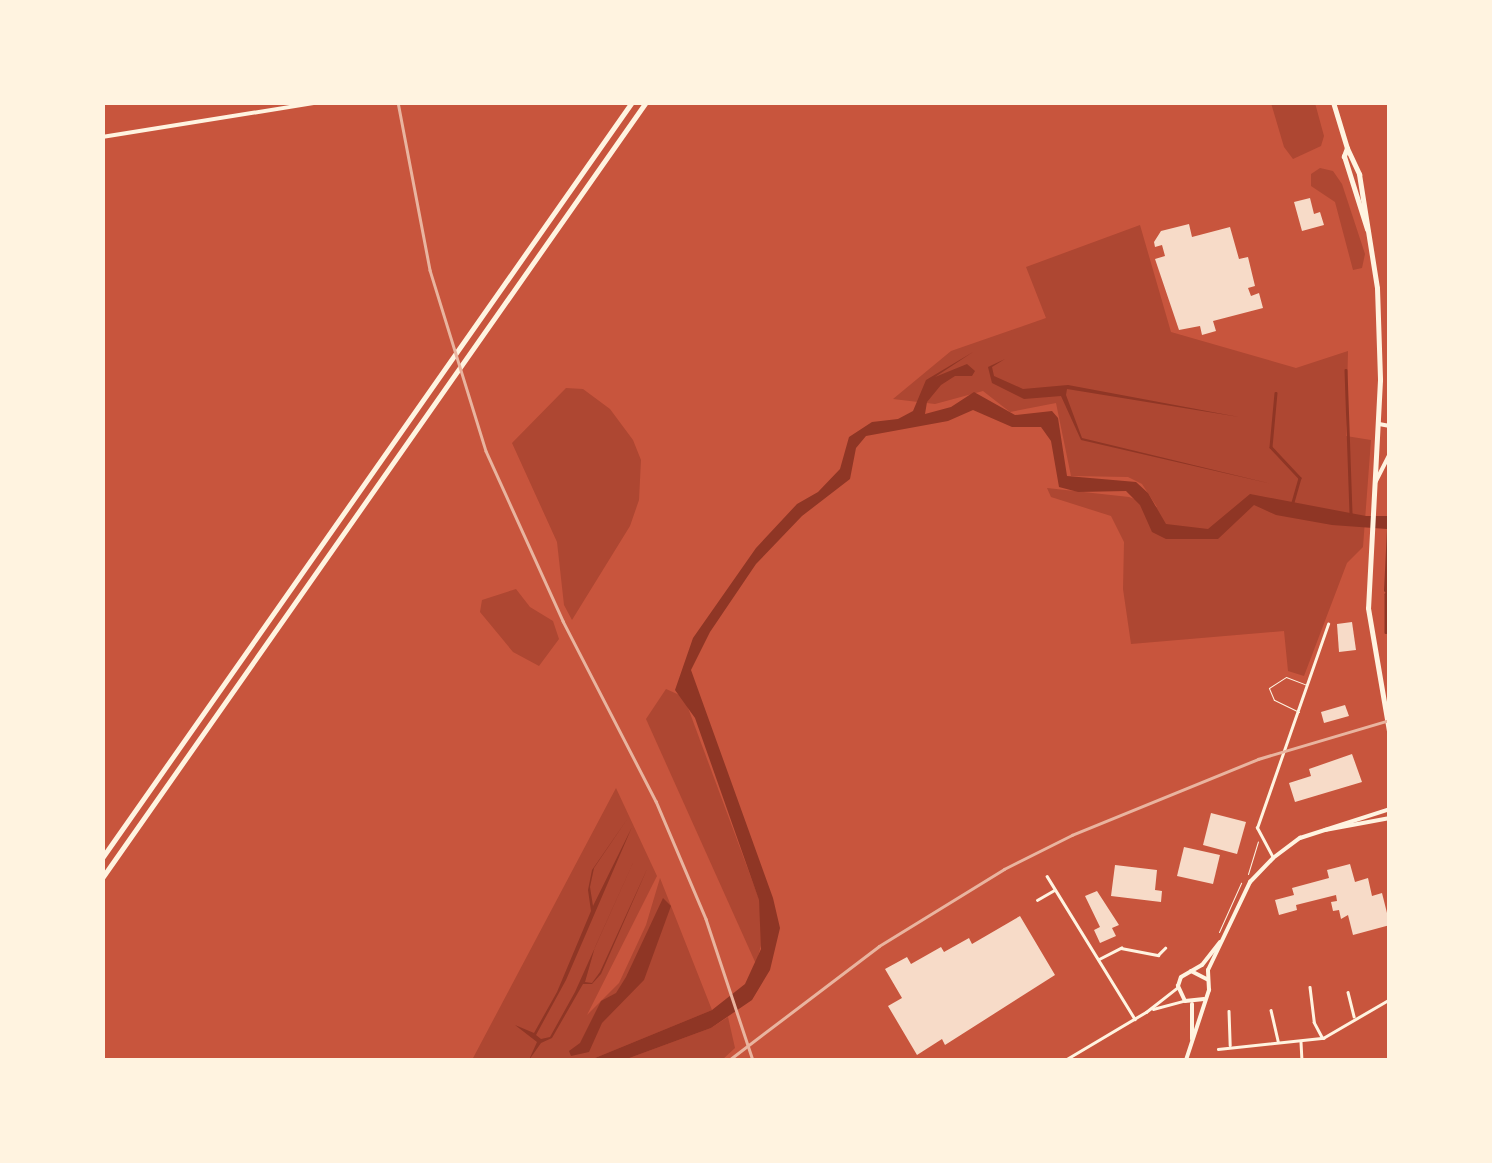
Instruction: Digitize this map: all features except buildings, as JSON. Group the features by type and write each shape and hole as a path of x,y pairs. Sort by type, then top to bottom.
{"highway":[{"path":"102,858 632,102"},
{"path":"102,878 646,102"},
{"path":"1333,102 1347,148 1344,156 1373,246 1380,344 1369,620 1390,736"}],"street":[{"path":"102,137 321,102"},
{"path":"1379,424 1390,426"},
{"path":"1378,434 1390,436"},
{"path":"1376,483 1390,454"},
{"path":"1273,858 1257,828 1328,624"},
{"path":"1186,1060 1209,990 1207,979 1219,939 1243,893 1273,858 1311,834 1390,809"},
{"path":"1311,834 1390,818"},
{"path":"1048,876 1135,1019"},
{"path":"1037,900 1055,889"},
{"path":"1065,1060 1146,1012 1178,986 1219,939"},
{"path":"1098,960 1120,948 1158,955 1165,948"},
{"path":"1191,971 1207,979"},
{"path":"1178,986 1185,1000 1192,1003 1204,999"},
{"path":"1310,987 1314,1022 1323,1038"},
{"path":"1348,992 1354,1018"},
{"path":"1218,1049 1323,1038 1390,999"},
{"path":"1146,1012 1185,1000"},
{"path":"1190,1048 1192,1003"},
{"path":"1271,1010 1278,1042"},
{"path":"1230,1011 1230,1047"},
{"path":"1301,1040 1302,1060"}],"lane":[{"path":"1299,712 1274,700 1269,688 1286,676 1307,686"}],"path":[{"path":"1219,939 1230,904 1249,872 1259,838"}],"shaded area":[{"path":"1271,103 1315,103 1324,136 1321,146 1293,159 1284,147"},
{"path":"1320,168 1333,171 1342,184 1365,254 1362,268 1353,270 1335,202 1311,186 1311,174"},
{"path":"1140,225 1171,332 1296,368 1348,351 1346,436 1371,440 1363,547 1347,563 1304,676 1288,671 1284,631 1131,644 1123,589 1124,542 1111,516 1051,497 1047,488 1129,497 1157,507 1142,484 1128,477 1071,476 1056,403 1010,412 983,391 935,404 893,399 951,351 1046,318 1026,267"},
{"path":"973,352 935,377 967,364 975,371 972,376 955,376 941,385 927,402 925,414 951,407 974,392 1015,415 1052,411 1058,418 1067,476 1136,482 1148,493 1166,524 1208,529 1250,494 1366,516 1388,516 1389,500 1389,597 1384,591 1387,529 1276,515 1254,505 1218,539 1166,539 1152,532 1140,505 1126,491 1078,492 1059,487 1051,441 1041,427 1012,427 973,410 948,421 866,436 856,448 850,479 802,516 756,564 710,632 691,670 773,898 780,928 770,970 752,1000 711,1028 624,1060 590,1060 712,1010 745,984 761,949 759,900 695,718 675,690 693,638 756,548 797,504 818,492 840,469 849,437 872,422 898,419 913,411 926,380"},
{"path":"1005,359 992,367 994,376 1023,389 1068,385 1239,417 1067,389 1066,395 1082,438 1276,485 1081,440 1061,396 1024,399 992,383 988,367"},
{"path":"566,388 583,389 610,409 633,440 641,460 639,500 630,526 572,620 564,605 557,542 512,443"},
{"path":"516,589 530,607 553,621 559,639 539,666 513,652 480,612 482,600"},
{"path":"666,689 684,697 759,899 763,938 756,964 646,719"},
{"path":"616,788 657,876 587,1015 619,983 646,925 660,878 712,1010 590,1060 472,1060"},
{"path":"628,818 594,868 590,887 593,906 632,827 566,980 536,1035 541,1039 550,1037 595,948 585,982 592,983 600,972 648,867 601,974 592,984 583,984 552,1038 541,1043 529,1060 537,1042 515,1025 534,1033 557,992 591,911 588,890 592,870"},
{"path":"663,898 671,906 644,980 602,1023 589,1052 571,1056 569,1051 580,1043 601,1001 616,993 626,977"},
{"path":"728,1017 735,1048 722,1060 624,1060 711,1028"}],"waterway":[{"path":"1346,370 1351,514"},
{"path":"1276,393 1271,447 1300,478 1293,502"},
{"path":"1386,594 1386,632"}],"railway":[{"path":"398,102 430,270 486,451 563,621 656,801 706,919 753,1060"},
{"path":"729,1060 879,946 1004,869 1072,835 1258,759 1390,720"}]}
